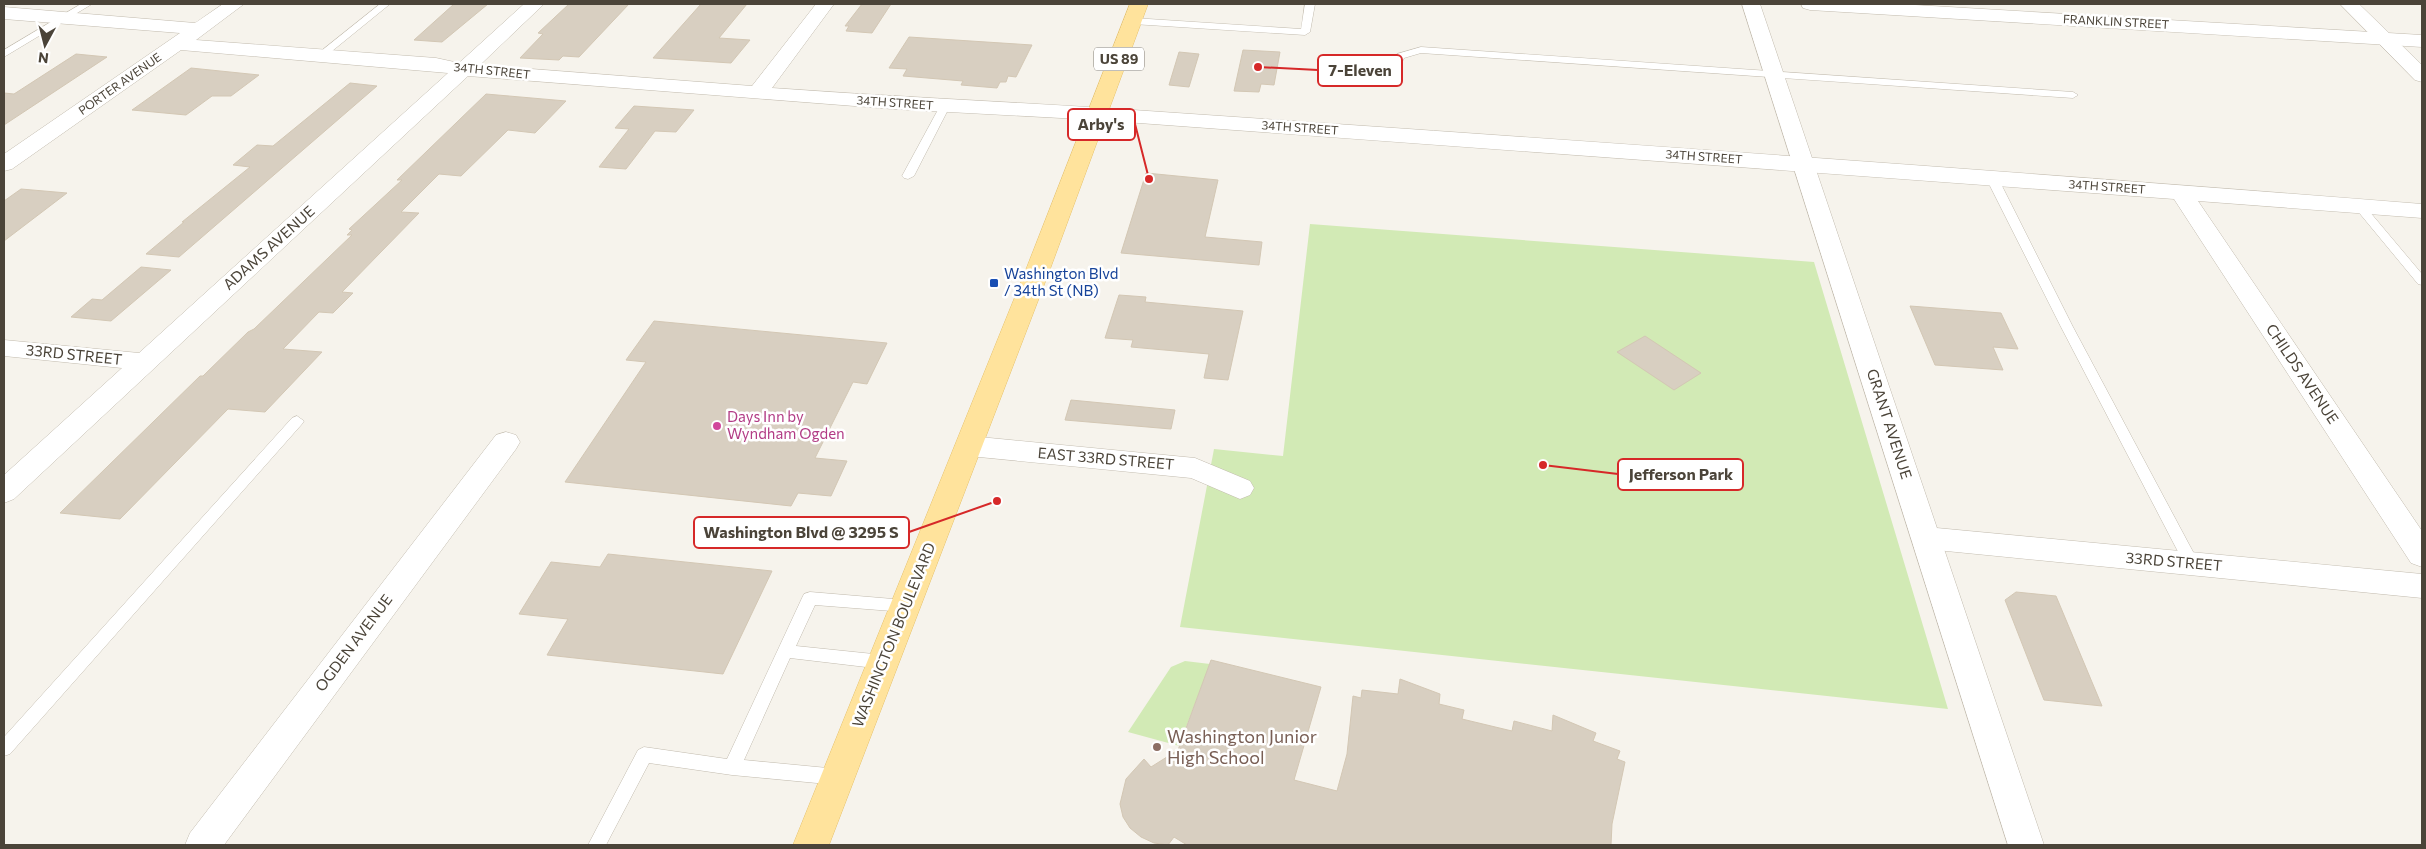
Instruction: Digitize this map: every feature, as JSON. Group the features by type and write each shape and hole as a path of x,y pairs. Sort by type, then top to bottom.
{"main road":[{"name":"WASHINGTON BOULEVARD","path":"811,845 969,446 1136,12"}],"street":[{"name":"PORTER AVENUE","path":"4,164 235,4"},
{"name":"ADAMS AVENUE","path":"4,492 535,4"},
{"path":"757,93 825,4"},
{"name":"GRANT AVENUE","path":"1751,4 2026,845"},
{"name":"FRANKLIN STREET","path":"1810,4 2422,41"},
{"path":"2349,4 2422,76"},
{"path":"4,13 199,29"},
{"name":"34TH STREET","path":"177,44 323,54 436,64 464,70 757,93 1098,114 1804,164 2422,212"},
{"name":"CHILDS AVENUE","path":"2181,193 2422,556"},
{"name":"33RD STREET","path":"4,348 145,362"},
{"name":"OGDEN AVENUE","path":"203,845 506,442"},
{"name":"EAST 33RD STREET","path":"969,446 1195,468 1240,488"},
{"name":"33RD STREET","path":"1926,538 2422,586"}],"lane":[{"path":"4,54 87,4"},
{"path":"323,54 385,4"},
{"path":"1136,12 1305,32 1310,4"},
{"path":"1394,68 1400,56 1421,50 1774,75 1887,80 2073,95"},
{"path":"908,176 945,106"},
{"path":"1992,178 2067,327 2128,441 2156,501 2191,564"},
{"path":"2360,207 2422,281"},
{"path":"4,749 297,421"},
{"path":"732,767 810,598 905,606"},
{"path":"786,651 883,662"},
{"path":"597,845 644,755 732,767 838,777"}],"green space":[{"path":"1310,224 1814,262 1948,709 1180,627 1214,449 1283,456"},
{"path":"1185,661 1210,664 1180,743 1183,747 1128,732 1171,667"}],"building":[{"path":"454,4 488,4 442,42 414,40"},
{"path":"569,4 629,4 579,57 563,56 559,60 520,58 543,34 538,33"},
{"path":"701,4 747,4 719,38 750,40 731,63 653,58"},
{"path":"862,4 891,4 872,33 846,31 849,26 845,26"},
{"path":"909,37 1032,45 1016,77 1008,76 1006,82 1000,82 997,88 961,85 963,81 903,76 907,69 889,68"},
{"path":"1243,50 1280,52 1274,85 1261,84 1259,92 1234,91"},
{"path":"1179,52 1199,54 1189,87 1169,85"},
{"path":"76,54 107,57 4,125 4,93 14,94"},
{"path":"191,68 259,75 231,96 212,96 186,115 132,110"},
{"path":"350,83 377,86 179,257 146,254 250,167 233,165 257,145 273,146"},
{"path":"486,94 566,101 535,133 508,130 461,176 439,174 401,212 419,213 342,292 353,293 333,313 319,312 283,349 322,352 265,412 228,409 120,519 60,513 200,376 203,376 248,332 254,329 352,235 347,235 352,230 349,229 402,180 397,180"},
{"path":"634,106 694,110 676,132 655,131 626,169 599,167 629,129 615,128"},
{"path":"1146,173 1218,180 1205,237 1262,242 1259,265 1121,253"},
{"path":"21,189 67,193 4,241 4,201"},
{"path":"141,267 171,270 111,321 71,317 92,299 102,300"},
{"path":"1119,295 1146,297 1145,302 1243,311 1228,380 1204,378 1209,354 1131,347 1133,340 1105,338"},
{"path":"1910,306 2001,313 2018,349 1993,347 2003,370 1935,365"},
{"name":"Days Inn by Wyndham Ogden","path":"654,321 887,343 867,384 853,382 815,458 847,461 831,496 798,493 791,506 565,482 646,362 626,360"},
{"path":"1645,336 1701,373 1674,390 1617,352"},
{"path":"1071,400 1175,410 1171,429 1065,420"},
{"path":"608,554 772,571 723,674 547,655 568,619 519,614 551,562 600,567"},
{"path":"2016,592 2056,596 2102,706 2044,700 2005,600"},
{"path":"1211,660 1321,687 1294,780 1337,791 1347,754 1353,696 1361,698 1362,690 1398,694 1400,679 1440,694 1439,704 1464,710 1462,719 1512,731 1514,721 1552,731 1553,715 1596,733 1593,741 1620,751 1617,759 1625,762 1612,824 1611,845 1187,845 1174,837 1168,845 1154,843 1141,837 1130,828 1123,817 1120,804 1126,779 1144,759 1151,767 1178,750"}],"place":[{"name":"7-Eleven","path":"1258,67"},
{"name":"Arby's","path":"1149,179"},
{"name":"Washington Blvd / 34th St (NB)","path":"994,283"},
{"name":"Days Inn by Wyndham Ogden","path":"717,426"},
{"name":"Jefferson Park","path":"1543,465"},
{"name":"Washington Blvd @ 3295 S","path":"997,501"},
{"name":"Washington Junior High School","path":"1157,747"}]}
